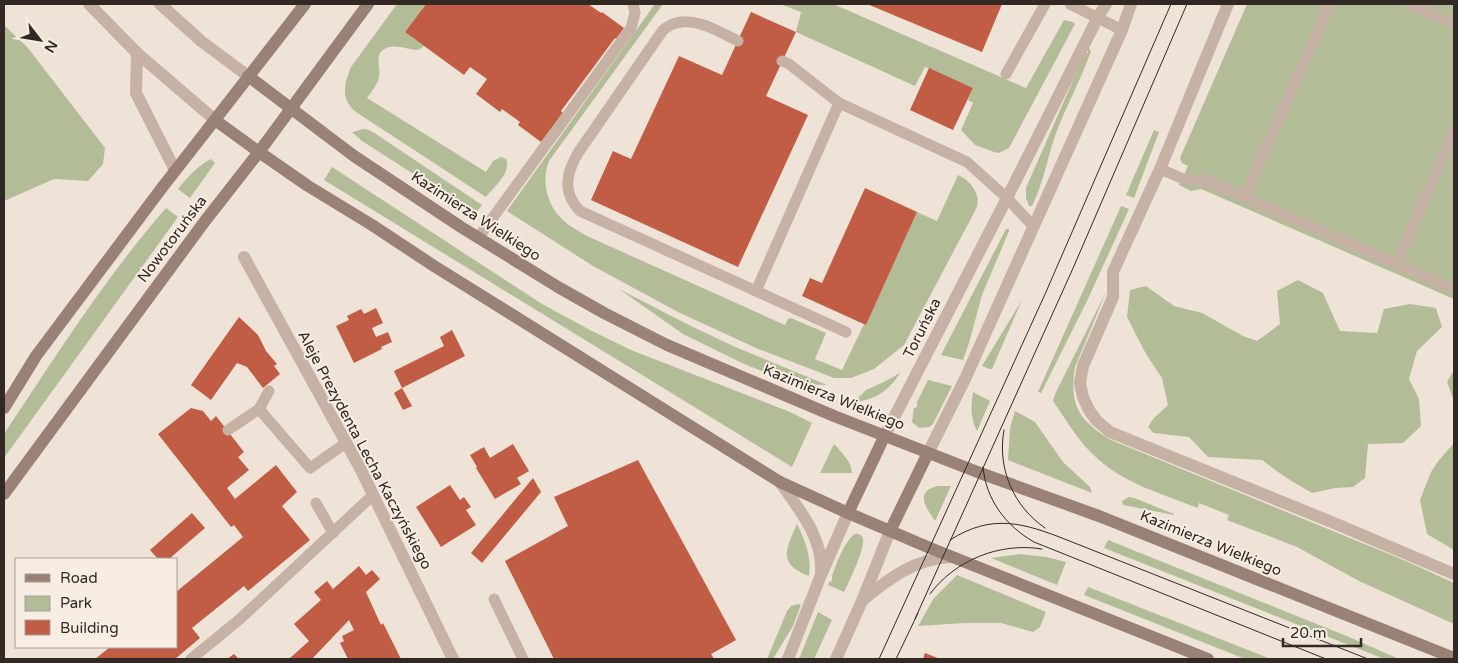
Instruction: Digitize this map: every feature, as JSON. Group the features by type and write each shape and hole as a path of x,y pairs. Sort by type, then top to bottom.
{"main road":[{"path":"4,408 36,356 175,170 305,4"},
{"name":"Nowotoruńska","path":"4,494 196,233 368,4"},
{"name":"Kazimierza Wielkiego","path":"248,76 354,156 478,238 558,287 667,345 928,454 1107,519 1454,658"},
{"path":"215,120 308,186 372,225 442,272 780,482 951,557 1208,659"},
{"name":"Toruńska","path":"848,513 885,435"},
{"path":"890,531 928,454"}],"street":[{"path":"90,4 137,53 215,120"},
{"path":"160,4 201,41 248,76"},
{"name":"Toruńska","path":"885,435 1106,4"},
{"path":"928,454 965,378 1034,226 1132,4"},
{"path":"1228,4 1160,169 1113,272 1112,297 1084,366 1080,383 1083,397 1096,420 1110,432 1454,574"},
{"path":"137,53 136,93 175,170"},
{"name":"Aleje Prezydenta Lecha Kaczyńskiego","path":"244,257 346,443 453,659"},
{"path":"780,482 807,522 814,536 820,550 821,575"},
{"name":"Toruńska","path":"788,659 848,513"},
{"path":"836,659 890,531"},
{"path":"862,601 889,579 908,568 934,559 951,557"}],"lane":[{"path":"478,238 631,28 635,13 633,4"},
{"path":"1006,74 1045,4"},
{"path":"1070,4 1122,30"},
{"path":"1244,197 1330,4"},
{"path":"1409,4 1454,24"},
{"path":"738,41 695,22 672,24 663,30 578,153 568,174 569,195 573,203 580,210 846,332"},
{"path":"782,61 789,64 839,103 967,162 1007,198 1034,226"},
{"path":"756,291 839,103"},
{"path":"1397,264 1454,130"},
{"path":"1160,169 1186,180 1205,180 1454,289"},
{"path":"228,430 259,409 269,390"},
{"path":"259,409 310,468 346,443"},
{"path":"191,659 240,619 373,495"},
{"path":"316,503 333,533"},
{"path":"494,599 523,659"}],"green space":[{"path":"397,4 426,4 405,32 424,46 418,50 397,47 384,49 378,59 378,80 367,98 486,172 493,161 501,157 506,159 507,169 486,197 356,112 347,102 345,85 351,67"},
{"path":"655,4 663,4 549,161 546,185 553,208 572,227 587,236 785,325 788,319 791,318 826,333 815,359 842,370 864,324 866,325 917,212 937,221 958,175 974,189 978,199 976,209 904,345 874,369 851,378 834,378 756,348 678,312 593,266 507,211"},
{"path":"780,4 833,4 1026,88 1064,20 1075,24 1009,148 999,153 975,145 961,130 973,103 968,100 973,88 925,67 915,86 796,32 801,12"},
{"path":"1247,4 1454,4 1454,299 1201,189 1191,191 1179,185 1188,166 1182,163 1180,158"},
{"path":"4,25 28,48 105,148 103,164 88,181 54,179 4,201"},
{"path":"1089,48 1091,51 1055,136 1039,189 1032,206 1029,206 1026,198 1026,188 1085,53 1088,53"},
{"path":"364,129 376,134 482,205 476,213 473,212 362,141 352,132"},
{"path":"1154,130 1159,132 1134,198 1126,195"},
{"path":"211,159 215,163 190,198 178,189 197,168"},
{"path":"332,167 542,304 592,331 631,350 790,412 812,423 792,467 324,180"},
{"path":"1121,206 1129,209 1087,301 1041,393 1038,392"},
{"path":"166,208 178,217 4,458 4,434 101,290"},
{"path":"1006,229 1009,229 1009,231 982,295 963,360 941,355"},
{"path":"1298,280 1323,293 1340,331 1377,333 1384,309 1410,304 1436,308 1442,327 1417,351 1409,379 1419,399 1421,426 1403,443 1368,444 1365,478 1353,487 1335,488 1312,493 1285,477 1262,460 1208,457 1189,437 1154,433 1148,427 1153,419 1168,405 1162,378 1146,354 1127,317 1130,290 1146,286 1174,306 1202,313 1243,336 1257,341 1280,324 1277,291"},
{"path":"619,289 733,346 827,385 794,384 742,363 683,334"},
{"path":"1107,290 1075,367 1075,402 1079,411 1091,426 1111,440 1406,561 1454,583 1454,624 1359,581 1297,547 1227,520 1229,515 1199,503 1198,508 1132,482 1109,468 1091,453 1053,401"},
{"path":"1022,300 992,369 982,366"},
{"path":"1454,370 1454,401 1447,382"},
{"path":"900,373 881,394 854,402 866,390"},
{"path":"928,380 952,386 933,424 929,427 919,428 912,422 914,408 917,407 917,402"},
{"path":"973,392 990,401 977,431 972,412"},
{"path":"1015,411 1035,422 1063,462 1090,487 1092,493 1008,460 1010,428"},
{"path":"1454,443 1454,550 1427,534 1420,500 1431,472"},
{"path":"834,444 848,461 852,473 820,473"},
{"path":"951,486 935,521 928,511 924,496 931,488"},
{"path":"1129,497 1174,515 1123,505 1122,501"},
{"path":"797,524 803,536 810,562 809,576 792,566 788,561 788,548"},
{"path":"854,534 862,536 862,550 844,592 828,585 832,581 832,576 844,548"},
{"path":"1108,540 1399,659 1384,659 1104,548"},
{"path":"1019,554 1047,557 1066,562 1057,585 991,558"},
{"path":"957,575 1046,612 1040,627 1033,632 1001,623 918,626 934,598"},
{"path":"1088,587 1271,659 1245,659 1084,595"},
{"path":"801,605 793,626 773,659 767,659 787,611 791,606"},
{"path":"818,612 832,620 814,659 799,659"}],"building":[{"path":"426,4 588,4 624,28 561,111 563,113 541,142 518,125 520,122 502,109 500,112 476,94 487,79 470,67 464,75 405,32"},
{"path":"867,4 1002,4 982,52"},
{"path":"751,12 796,32 766,96 808,115 738,267 591,200 613,151 631,159 679,56 722,75"},
{"path":"929,68 973,88 953,130 910,110"},
{"path":"865,188 917,212 866,325 802,296 810,278 822,283"},
{"path":"376,308 383,323 372,328 376,337 388,332 392,342 354,363 336,326 349,320 347,316 361,309 364,314"},
{"path":"239,317 258,335 266,351 277,364 274,366 280,374 263,388 247,367 237,363 211,400 191,385"},
{"path":"452,330 465,356 402,388 394,371 444,346 440,337"},
{"path":"402,388 412,406 403,410 394,393"},
{"path":"191,408 203,411 211,421 216,416 244,452 238,457 249,470 227,488 235,499 276,465 297,492 282,506 310,540 248,591 244,586 192,628 200,638 175,659 95,659 109,648 178,648 178,590 243,537 234,525 231,527 158,434"},
{"path":"513,444 529,471 517,478 521,484 495,499 470,455 484,447 490,458"},
{"path":"638,460 736,640 711,654 714,659 554,659 505,561 568,526 554,497"},
{"path":"533,478 541,492 482,563 471,553"},
{"path":"450,485 460,500 464,497 471,507 466,510 476,525 441,547 416,507"},
{"path":"192,513 205,528 170,558 157,558 150,550"},
{"path":"359,566 366,575 372,570 380,579 366,592 381,625 383,623 401,659 348,659 340,643 344,641 342,636 354,630 349,620 312,659 289,659 309,641 294,624 321,600 314,592 327,581 333,589"},
{"path":"925,653 940,659 923,659"},
{"path":"234,654 239,659 227,659"}],"tram line":[{"path":"879,659 1046,292 1171,4"},
{"path":"915,619 1074,266 1187,4"},
{"path":"1004,430 1003,458 1005,472 1010,485 1024,509 1045,528"},
{"path":"983,467 988,490 999,511 1024,536 1034,542 1326,659"},
{"path":"950,540 980,526 994,524 1022,525 1067,540 1368,659"},
{"path":"930,594 952,572 980,556 1010,548 1042,549"},
{"path":"896,659 918,613"}]}
